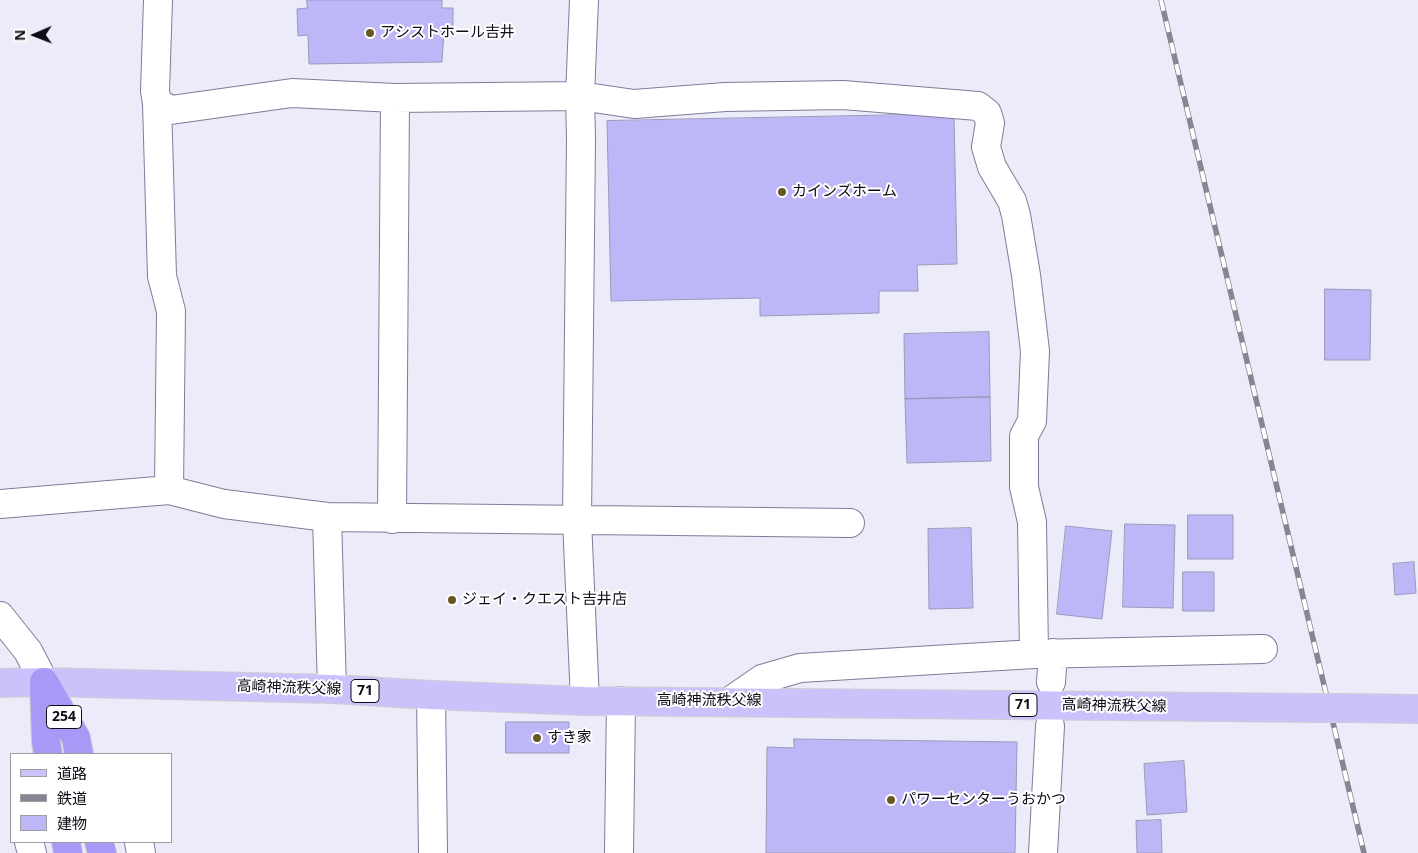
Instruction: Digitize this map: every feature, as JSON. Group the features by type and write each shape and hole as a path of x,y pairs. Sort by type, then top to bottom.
{"highway":[{"name":"254","path":"44,682 48,753"},
{"name":"254","path":"44,682 76,738 80,753"}],"main road":[{"name":"高崎神流秩父線","path":"0,682 332,689 586,701 1418,709"}],"street":[{"path":"158,0 155,91 158,103 162,276 171,311 169,490"},
{"path":"584,0 580,96 578,520 586,701"},
{"path":"158,103 171,110 292,94 395,98 580,96 634,104 725,97 843,94 978,106 987,113 990,123 986,147 992,167 1012,201 1026,275 1035,351 1032,421 1024,436 1024,487 1032,522 1044,654 1051,682"},
{"path":"392,519 395,98"},
{"path":"0,504 169,490 224,504 327,517 850,523"},
{"path":"327,517 332,689"},
{"path":"0,616 28,651 44,682"},
{"path":"730,701 762,679 800,668 1044,654 1263,649"},
{"path":"430,695 433,853"},
{"path":"619,853 621,701"},
{"path":"1043,853 1050,726"}],"building":[{"name":"アシストホール吉井","path":"307,0 442,0 442,8 453,8 453,32 444,31 442,62 309,64 308,35 298,36 297,9 307,8"},
{"name":"カインズホーム","path":"954,114 957,264 917,265 918,291 879,291 879,313 760,316 760,298 611,301 607,121"},
{"path":"1325,289 1371,290 1370,360 1325,360"},
{"path":"989,332 990,397 905,399 904,334"},
{"path":"990,397 991,461 907,463 905,399"},
{"path":"1188,515 1233,515 1233,559 1188,559"},
{"path":"1125,524 1175,525 1173,608 1123,607"},
{"path":"1066,526 1112,531 1102,619 1057,614"},
{"path":"971,528 973,608 929,609 928,529"},
{"path":"1414,562 1416,593 1395,595 1393,564"},
{"path":"1183,572 1214,572 1214,611 1183,611"},
{"name":"すき家","path":"506,722 569,722 569,753 506,753"},
{"name":"パワーセンターうおかつ","path":"794,739 1017,742 1015,853 766,853 767,747 794,748"},
{"path":"1184,761 1187,812 1147,815 1144,764"},
{"path":"1161,820 1162,853 1137,853 1136,821"}],"railway":[{"path":"1161,0 1364,853"}],"place":[{"name":"アシストホール吉井","path":"370,33"},
{"name":"カインズホーム","path":"782,192"},
{"name":"ジェイ・クエスト吉井店","path":"452,600"},
{"name":"すき家","path":"537,738"},
{"name":"パワーセンターうおかつ","path":"891,800"}]}
